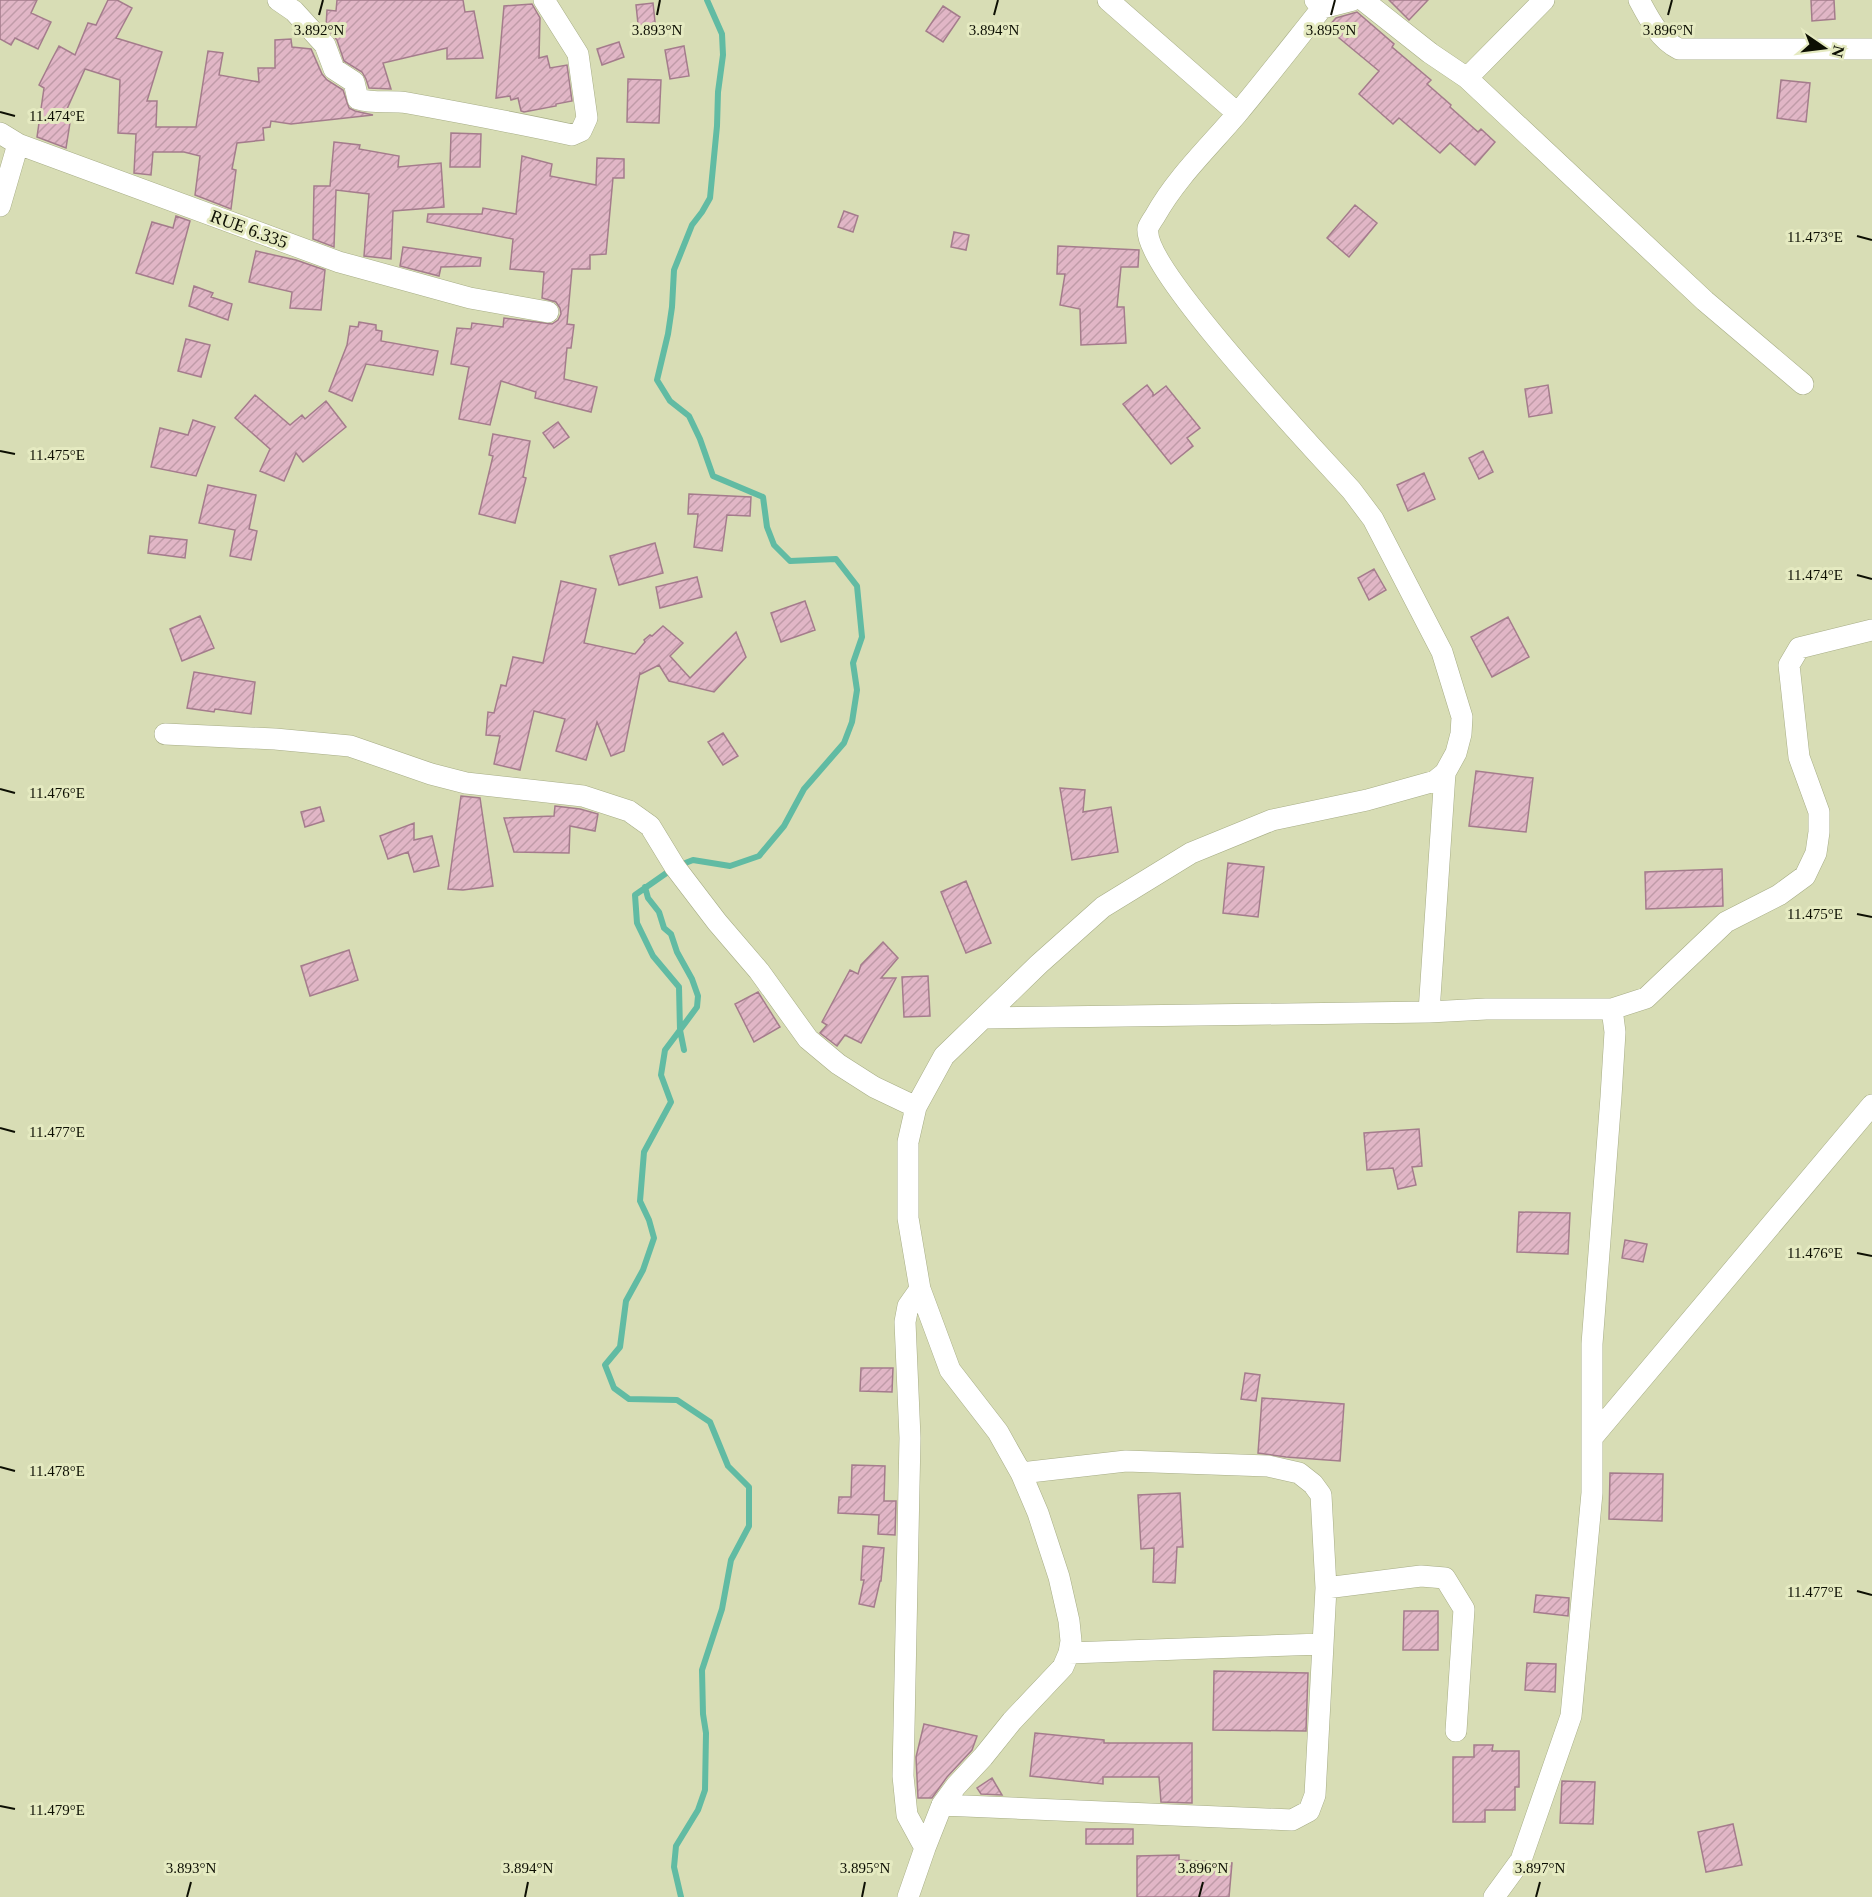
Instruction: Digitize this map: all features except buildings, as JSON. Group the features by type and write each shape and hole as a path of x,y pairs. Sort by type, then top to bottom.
{"street":[{"path":"278,0 294,11 325,45 334,69 354,82 358,99 370,102 399,102 572,135 581,131 587,118 578,54 544,0"},
{"path":"1108,0 1238,113"},
{"path":"908,1897 942,1805 1012,1721 1063,1666 1071,1641 1059,1577 1038,1513 1021,1473 998,1432 950,1370 920,1289 908,1218 908,1142 916,1107 944,1056 1039,964 1103,907 1191,853 1272,820 1367,800 1435,781 1445,773 1456,753 1461,734 1462,717 1442,652 1373,519 1352,491 1204,323 1168,274 1150,241 1148,228 1180,179 1238,113 1322,3 1353,0"},
{"path":"1363,0 1467,78 1705,301 1803,384"},
{"path":"1467,78 1544,0"},
{"path":"1639,0 1647,16 1669,44 1679,49 1872,49"},
{"name":"RUE 6.335","path":"0,133 18,144 339,262 470,298 548,312"},
{"path":"0,206 18,144"},
{"path":"985,1018 1429,1012 1486,1009 1612,1009 1646,998 1726,922 1779,895 1805,876 1816,853 1820,832 1819,812 1799,757 1789,665 1799,648 1872,630"},
{"path":"165,734 275,739 350,746 466,783 583,796 629,812 650,826 675,867 717,922 759,971 808,1039 838,1065 874,1087 916,1107"},
{"path":"1429,1012 1445,773"},
{"path":"1494,1897 1521,1860 1571,1716 1592,1493 1592,1344 1615,1032 1612,1009"},
{"path":"1592,1438 1872,1105"},
{"path":"920,1289 908,1306 905,1322 910,1438 903,1776 906,1815 925,1848"},
{"path":"942,1805 1292,1820 1309,1811 1315,1795 1326,1588 1321,1496 1313,1484 1299,1473 1268,1466 1126,1461 1021,1473"},
{"path":"1326,1588 1421,1576 1444,1578 1464,1609 1456,1731"},
{"path":"1069,1653 1322,1644"}],"waterway":[{"path":"681,1897 674,1867 676,1846 698,1810 705,1790 706,1733 702,1670 722,1609 731,1560 749,1526 749,1487 728,1466 710,1422 677,1400 629,1399 614,1388 605,1365 620,1347 626,1301 643,1270 654,1238 640,1201 644,1152 671,1102 661,1075 665,1050 680,1030 679,987 653,956 637,923 635,895 675,867 693,860 730,866 759,856 784,826 804,789 844,743 852,722 857,690 853,663 862,637 857,586 836,559 790,561 774,545 767,527 763,497 713,476 689,416 670,401 657,380 668,334 674,270 692,225 710,198 723,55 722,34 707,0"},
{"path":"645,887 648,898 659,912 664,928 671,934 698,996 697,1007 680,1030 684,1050"}]}
